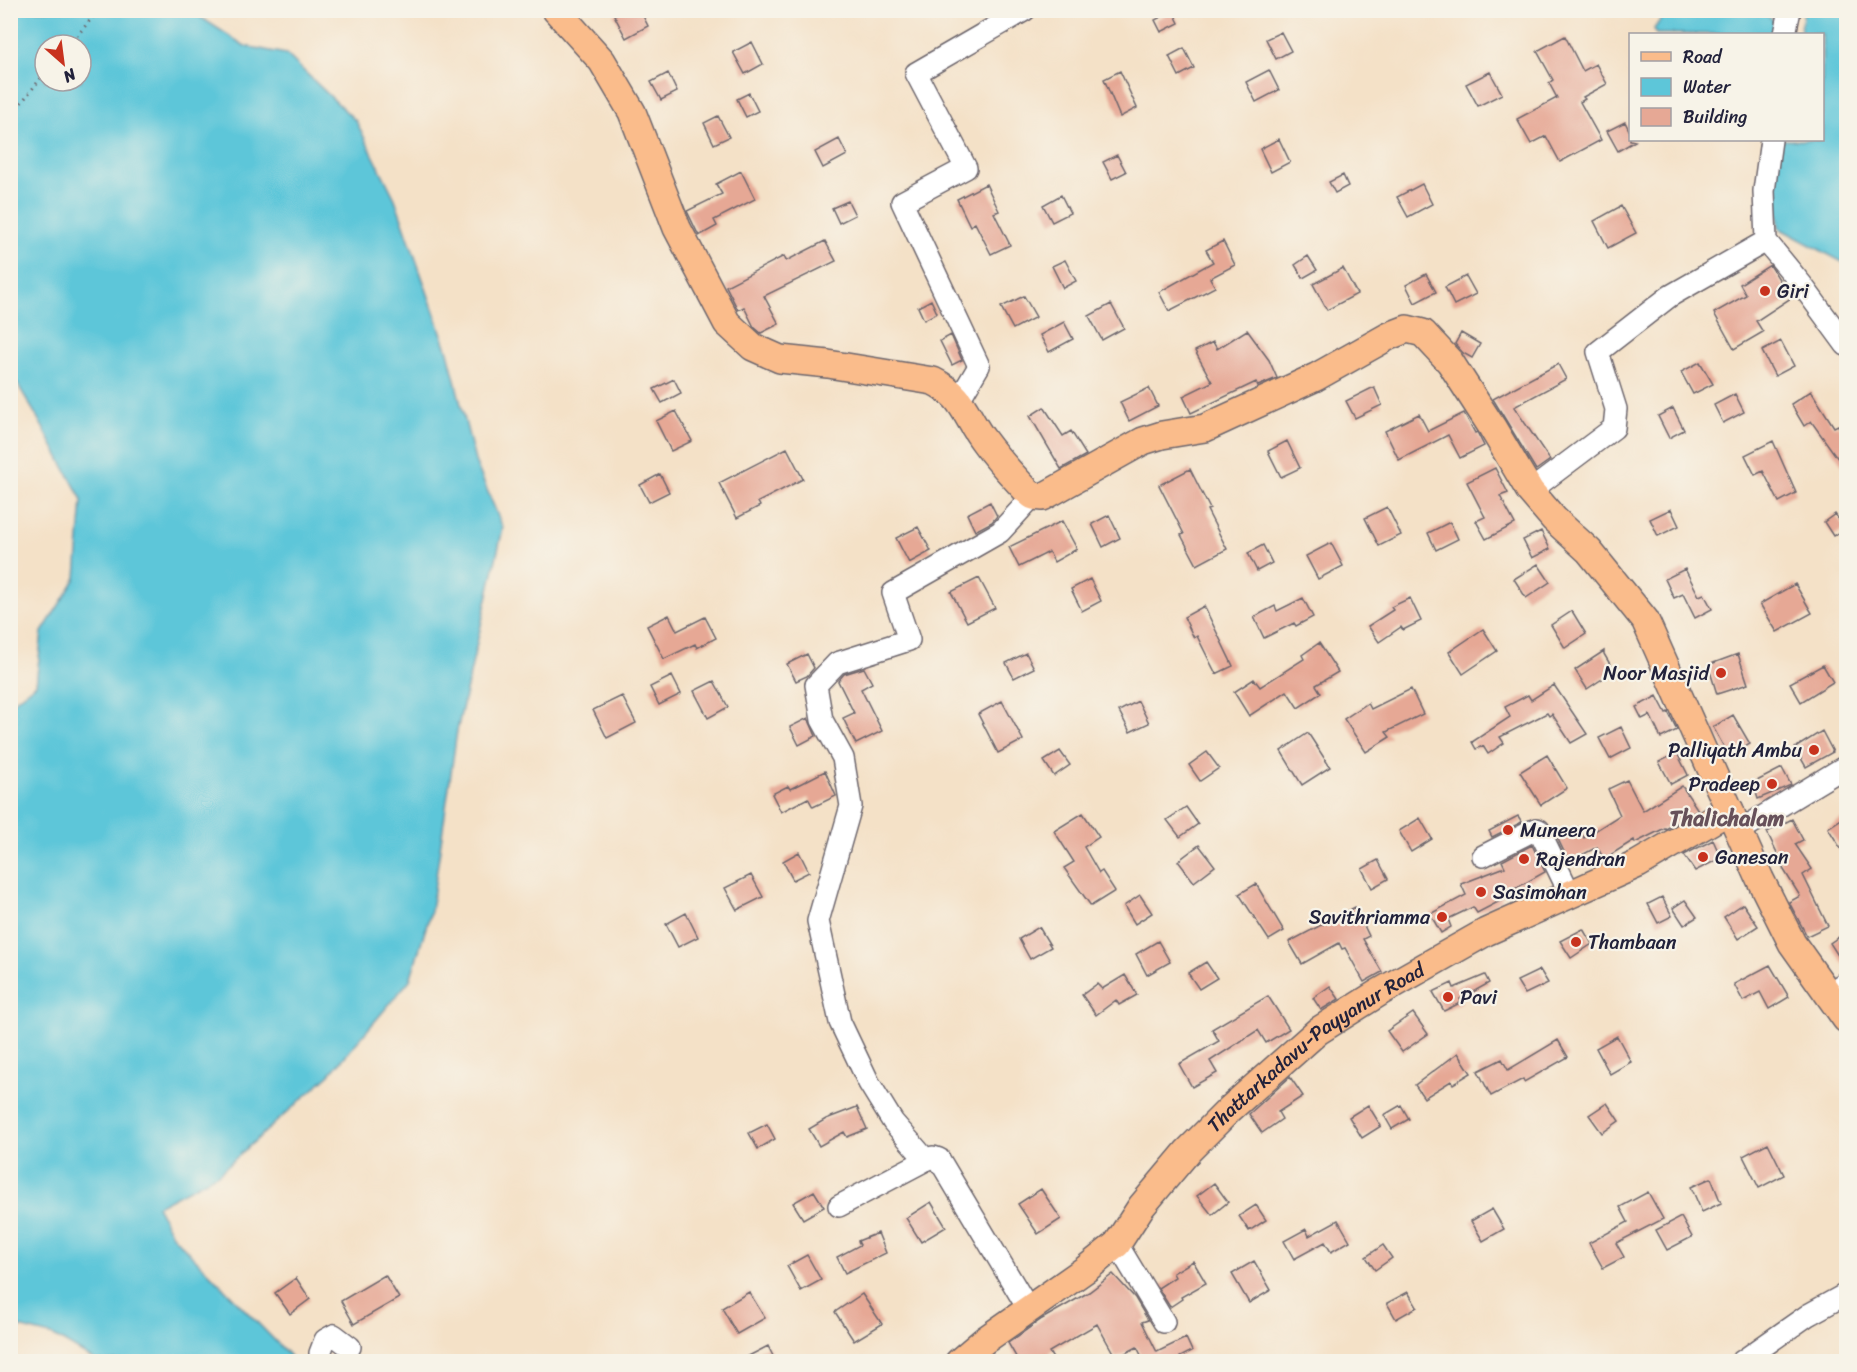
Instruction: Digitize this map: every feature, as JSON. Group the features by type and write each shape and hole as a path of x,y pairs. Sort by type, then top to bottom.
{"main road":[{"path":"556,10 602,61 632,112 676,228 727,323 753,347 780,359 828,364 933,381 946,387 959,400 983,440 1026,491 1033,496 1043,497 1143,441 1162,435 1205,428 1240,413 1316,377 1389,336 1407,329 1423,333 1450,362 1530,491 1554,519 1589,551 1646,620 1760,879 1792,943 1837,988 1846,1019"},
{"name":"Thattarkadavu-Payyanur Road","path":"959,1362 985,1340 1118,1244 1141,1207 1188,1152 1230,1109 1318,1031 1380,992 1486,932 1734,820"}],"street":[{"path":"959,400 979,366 902,202 966,168 916,72 1025,10"},
{"path":"1772,141 1764,191 1766,241 1846,345"},
{"path":"1530,491 1614,428 1616,409 1598,352 1670,296 1766,241"},
{"path":"926,1160 893,1122 869,1083 840,1022 818,921 851,806 843,758 822,720 816,685 837,663 909,640 893,593 1000,532 1033,496"},
{"path":"1734,820 1846,766"},
{"path":"1483,856 1536,829 1539,830 1570,894"},
{"path":"839,1206 926,1160 933,1157 939,1159 1029,1310"},
{"path":"1118,1244 1164,1322"},
{"path":"1741,1362 1808,1315 1846,1294"},
{"path":"322,1362 320,1353 325,1340 334,1335 350,1347"}],"path":[{"path":"79,33 99,10"},
{"path":"10,117 33,88"}],"water":[{"path":"11,10 191,11 245,46 286,54 356,121 395,199 448,352 475,461 503,528 457,731 431,911 410,980 330,1074 218,1174 157,1206 172,1235 293,1361 96,1361 54,1336 11,1325 11,703 36,684 42,632 76,578 82,500 11,373"},
{"path":"1667,10 1760,11 1779,24 1778,33 1656,33 1654,29"},
{"path":"1804,11 1846,11 1846,264 1779,228 1775,172 1781,141 1824,141 1824,33 1800,33"}],"building":[{"path":"623,10 640,10 648,26 626,38 614,15"},
{"path":"1173,11 1179,23 1161,32 1155,20"},
{"path":"1281,32 1291,51 1276,59 1266,39"},
{"path":"1565,36 1583,71 1596,64 1607,84 1583,97 1585,99 1580,102 1601,140 1560,162 1546,136 1531,144 1517,119 1557,98 1549,83 1553,80 1537,51"},
{"path":"752,42 763,64 745,74 733,52"},
{"path":"1184,48 1194,68 1179,76 1169,56"},
{"path":"1269,70 1279,90 1256,102 1246,82"},
{"path":"1120,71 1137,108 1120,117 1104,79"},
{"path":"1490,72 1502,94 1478,106 1466,84"},
{"path":"668,73 677,92 661,100 651,82"},
{"path":"749,93 758,111 746,117 737,99"},
{"path":"718,116 729,137 714,144 704,123"},
{"path":"1625,122 1629,130 1629,141 1635,141 1618,151 1607,131"},
{"path":"839,139 847,155 823,168 815,152"},
{"path":"1279,139 1290,162 1271,172 1260,149"},
{"path":"1117,155 1126,172 1112,179 1103,162"},
{"path":"741,171 755,199 714,220 717,226 699,236 687,211 722,194 716,184"},
{"path":"1343,175 1348,186 1335,193 1329,182"},
{"path":"986,184 999,211 994,213 1010,245 991,254 975,223 970,226 957,199"},
{"path":"1422,184 1432,204 1408,217 1397,197"},
{"path":"1061,195 1070,213 1052,222 1043,205"},
{"path":"848,201 855,215 839,223 832,208"},
{"path":"1621,206 1636,233 1608,248 1594,221"},
{"path":"825,241 836,261 764,296 779,324 761,333 754,327 744,307 738,310 726,286 784,256 786,261"},
{"path":"1223,241 1235,265 1210,278 1215,287 1169,311 1159,292 1213,262 1206,250"},
{"path":"1308,256 1317,270 1303,278 1295,265"},
{"path":"1065,260 1076,281 1063,288 1052,266"},
{"path":"1770,265 1791,298 1756,321 1763,332 1734,349 1714,313 1746,295 1740,284"},
{"path":"1343,268 1357,294 1327,310 1313,284"},
{"path":"1426,274 1436,292 1415,303 1406,285"},
{"path":"1466,276 1476,294 1454,305 1445,287"},
{"path":"1024,296 1036,317 1013,329 1001,307"},
{"path":"931,300 937,313 924,320 918,307"},
{"path":"1111,304 1124,328 1102,340 1089,316"},
{"path":"1064,322 1073,339 1049,352 1040,335"},
{"path":"1247,330 1269,360 1277,378 1258,386 1256,382 1191,413 1183,396 1212,382 1195,351 1213,342 1217,349"},
{"path":"1461,333 1480,344 1472,358 1463,353 1455,344"},
{"path":"951,335 962,360 952,365 940,341"},
{"path":"1781,341 1794,366 1775,376 1762,351"},
{"path":"1700,362 1713,384 1693,394 1681,372"},
{"path":"1558,364 1566,379 1514,407 1550,460 1536,470 1493,399"},
{"path":"674,379 681,393 662,403 654,389"},
{"path":"1374,387 1382,405 1355,418 1346,401"},
{"path":"1149,388 1158,406 1129,421 1120,402"},
{"path":"1811,391 1834,427 1838,425 1846,437 1846,470 1811,421 1804,426 1791,404"},
{"path":"1735,394 1744,412 1723,423 1714,405"},
{"path":"1044,407 1063,436 1071,431 1086,455 1061,469 1030,416"},
{"path":"1673,408 1684,430 1669,438 1658,416"},
{"path":"676,411 692,441 671,451 656,421"},
{"path":"1464,413 1484,446 1460,458 1448,435 1399,460 1385,431 1419,414 1428,431"},
{"path":"1287,441 1300,468 1281,477 1268,451"},
{"path":"1773,441 1796,493 1779,502 1763,471 1755,475 1745,455"},
{"path":"787,448 803,479 758,502 760,506 737,518 719,483"},
{"path":"1495,468 1508,493 1500,496 1515,524 1486,539 1476,521 1485,517 1467,482"},
{"path":"1190,469 1227,549 1197,565 1159,485"},
{"path":"660,474 669,492 649,502 640,485"},
{"path":"990,502 997,516 992,522 975,531 967,514"},
{"path":"1387,507 1401,535 1379,546 1365,518"},
{"path":"1671,509 1679,526 1658,536 1650,519"},
{"path":"1835,514 1845,529 1833,536 1824,522"},
{"path":"1109,515 1120,538 1103,547 1092,524"},
{"path":"1062,521 1077,549 1054,562 1049,552 1019,567 1009,547"},
{"path":"1450,522 1458,539 1436,550 1428,533"},
{"path":"918,527 931,551 909,563 896,538"},
{"path":"1541,531 1550,549 1532,558 1523,540"},
{"path":"1331,543 1343,566 1318,579 1306,556"},
{"path":"1263,545 1272,563 1257,571 1248,553"},
{"path":"1538,564 1550,582 1526,598 1514,579"},
{"path":"1685,569 1699,596 1704,594 1712,609 1695,618 1683,594 1674,598 1665,579"},
{"path":"979,578 995,608 967,622 951,592"},
{"path":"1090,579 1101,601 1082,611 1071,589"},
{"path":"1795,584 1812,613 1777,632 1760,604"},
{"path":"1303,598 1313,617 1296,626 1294,623 1264,638 1254,617 1275,606 1277,611"},
{"path":"1410,598 1421,621 1403,630 1401,627 1379,642 1368,626 1393,610 1391,607"},
{"path":"1204,606 1233,666 1216,674 1197,636 1194,638 1184,617"},
{"path":"1572,611 1586,634 1565,648 1551,625"},
{"path":"669,615 677,631 705,617 716,638 697,648 695,644 664,659 647,626"},
{"path":"1483,629 1497,651 1463,674 1449,652"},
{"path":"1319,643 1338,672 1316,685 1321,693 1298,708 1287,691 1249,716 1234,692 1254,679 1260,687 1304,659 1302,655"},
{"path":"1604,651 1614,671 1587,689 1575,670"},
{"path":"1026,653 1034,668 1014,678 1006,663"},
{"path":"807,654 814,668 807,676 796,681 787,664"},
{"path":"1738,654 1748,684 1717,694 1708,665"},
{"path":"1823,665 1833,682 1801,702 1790,683"},
{"path":"864,668 872,683 861,689 882,731 856,744 843,718 854,713 838,681 844,674"},
{"path":"672,676 681,694 659,705 650,687"},
{"path":"714,681 728,707 708,718 694,691"},
{"path":"1554,685 1587,734 1571,743 1552,714 1549,716 1547,713 1500,737 1504,743 1488,754 1483,746 1476,749 1472,742 1510,717 1505,707 1528,695 1531,700"},
{"path":"1411,689 1423,714 1386,732 1390,737 1366,752 1344,719 1368,703 1371,709"},
{"path":"622,696 636,723 607,738 593,710"},
{"path":"1657,696 1677,730 1661,738 1650,715 1642,719 1636,707"},
{"path":"1002,701 1023,740 998,753 978,714"},
{"path":"1138,701 1149,723 1130,732 1119,711"},
{"path":"1733,715 1750,744 1729,756 1713,727"},
{"path":"808,718 816,736 799,745 790,727"},
{"path":"1621,727 1631,748 1610,759 1599,738"},
{"name":"Palliyath Ambu","path":"1822,731 1833,752 1806,767 1795,748"},
{"path":"1308,733 1330,767 1302,785 1281,751"},
{"path":"1060,751 1070,765 1054,776 1044,761"},
{"path":"1207,752 1219,768 1200,781 1189,765"},
{"path":"1677,753 1688,775 1671,784 1659,762"},
{"path":"1547,755 1567,788 1541,805 1520,772"},
{"name":"Pradeep","path":"1782,768 1791,785 1758,799 1753,783"},
{"path":"825,771 836,796 813,807 808,798 781,812 772,794 788,786 790,789"},
{"path":"1627,780 1643,811 1682,786 1698,810 1666,829 1635,843 1634,840 1604,859 1597,847 1569,862 1557,837 1577,827 1584,838 1620,815 1608,789"},
{"path":"1186,807 1198,824 1180,837 1167,820"},
{"path":"1083,813 1099,837 1084,847 1099,873 1102,871 1115,891 1091,906 1064,868 1074,862 1054,831"},
{"path":"1518,816 1522,822 1492,837 1489,831"},
{"path":"1846,816 1846,857 1828,828"},
{"path":"1420,818 1432,839 1411,852 1399,831"},
{"path":"1792,819 1803,840 1795,844 1812,869 1803,875 1828,926 1807,936 1789,902 1800,896 1779,862 1781,861 1767,832"},
{"name":"Ganesan","path":"1713,840 1721,858 1695,871 1684,855"},
{"path":"1199,845 1215,866 1194,882 1178,861"},
{"path":"1532,845 1545,872 1500,897 1502,900 1477,913 1473,907 1448,919 1451,927 1441,933 1430,914 1466,895 1461,884 1505,867 1502,861"},
{"path":"799,852 809,872 793,880 783,861"},
{"path":"1378,860 1388,879 1372,888 1362,869"},
{"path":"751,875 763,897 737,910 725,888"},
{"path":"1256,884 1284,931 1269,940 1239,894"},
{"path":"1140,895 1152,913 1135,924 1124,906"},
{"path":"1662,897 1672,916 1658,923 1648,904"},
{"path":"1685,900 1697,917 1684,925 1673,908"},
{"path":"1743,904 1758,926 1738,939 1724,917"},
{"path":"1355,907 1369,936 1363,939 1382,972 1364,982 1345,948 1342,949 1339,943 1302,964 1289,942"},
{"path":"686,913 698,937 678,947 666,924"},
{"path":"1039,927 1051,947 1030,959 1019,939"},
{"name":"Thambaan","path":"1583,929 1592,944 1571,958 1560,941"},
{"path":"1846,932 1846,968 1830,943"},
{"path":"1158,941 1170,962 1147,975 1136,954"},
{"path":"1206,962 1217,978 1199,989 1188,973"},
{"path":"1770,965 1789,997 1769,1009 1760,992 1743,1001 1734,984"},
{"path":"1540,970 1548,983 1525,994 1517,981"},
{"path":"1125,975 1137,995 1119,1005 1116,1000 1096,1015 1082,995 1097,984 1102,989"},
{"path":"1485,975 1489,983 1460,999 1462,1002 1444,1011 1433,992 1452,983 1454,988"},
{"path":"1330,986 1339,999 1321,1010 1313,998"},
{"path":"1268,996 1289,1029 1266,1043 1258,1030 1210,1061 1217,1073 1192,1087 1179,1064 1219,1041 1212,1029"},
{"path":"1413,1013 1428,1034 1402,1052 1387,1031"},
{"path":"1617,1036 1631,1062 1610,1074 1596,1048"},
{"path":"1558,1040 1568,1057 1524,1082 1523,1079 1491,1096 1478,1071 1502,1059 1508,1070"},
{"path":"1458,1053 1471,1073 1453,1084 1451,1081 1424,1098 1415,1085"},
{"path":"1290,1077 1303,1096 1278,1112 1282,1119 1262,1133 1249,1114"},
{"path":"1607,1103 1619,1121 1602,1133 1589,1115"},
{"path":"1368,1105 1381,1126 1362,1138 1349,1117"},
{"path":"1401,1105 1409,1119 1392,1129 1384,1115"},
{"path":"857,1107 867,1129 847,1137 844,1132 819,1146 809,1129 826,1119"},
{"path":"767,1124 775,1139 758,1149 749,1133"},
{"path":"1768,1143 1784,1175 1759,1188 1743,1156"},
{"path":"1711,1178 1721,1203 1702,1212 1691,1187"},
{"path":"1214,1183 1228,1202 1212,1215 1197,1196"},
{"path":"1041,1189 1061,1219 1038,1234 1018,1204"},
{"path":"814,1191 824,1207 803,1219 793,1203"},
{"path":"1648,1192 1663,1219 1616,1243 1624,1257 1603,1268 1589,1243 1628,1222 1620,1207"},
{"path":"931,1202 946,1227 921,1242 906,1218"},
{"path":"1256,1205 1266,1220 1249,1231 1239,1216"},
{"path":"1492,1209 1504,1229 1483,1241 1471,1221"},
{"path":"1681,1217 1692,1237 1667,1250 1656,1230"},
{"path":"1338,1220 1350,1241 1331,1252 1325,1242 1294,1259 1284,1241 1306,1229 1309,1236"},
{"path":"878,1233 886,1253 845,1273 837,1257 860,1245 858,1241"},
{"path":"1383,1245 1392,1258 1375,1270 1366,1257"},
{"path":"807,1255 821,1280 801,1291 787,1266"},
{"path":"1193,1261 1206,1283 1181,1297 1182,1299 1170,1307 1158,1288 1175,1277 1173,1273"},
{"path":"1254,1261 1271,1290 1249,1303 1232,1274"},
{"path":"1113,1274 1135,1298 1148,1320 1142,1322 1157,1352 1186,1338 1192,1351 1180,1357 1182,1362 1138,1362 1143,1359 1137,1347 1116,1358 1097,1324 1049,1352 1055,1362 1019,1362 1008,1343 1042,1319 1089,1292"},
{"path":"385,1275 399,1298 354,1324 341,1301"},
{"path":"296,1278 310,1299 290,1314 275,1293"},
{"path":"749,1292 765,1318 737,1334 722,1308"},
{"path":"1408,1292 1417,1307 1396,1319 1387,1303"},
{"path":"862,1294 882,1324 854,1341 835,1312"},
{"path":"768,1346 776,1362 737,1362"}],"place":[{"name":"Giri","path":"1765,291"},
{"name":"Noor Masjid","path":"1721,673"},
{"name":"Palliyath Ambu","path":"1814,750"},
{"name":"Pradeep","path":"1772,784"},
{"name":"Muneera","path":"1508,830"},
{"name":"Ganesan","path":"1703,857"},
{"name":"Rajendran","path":"1524,859"},
{"name":"Sasimohan","path":"1481,892"},
{"name":"Savithriamma","path":"1442,917"},
{"name":"Thambaan","path":"1576,942"},
{"name":"Pavi","path":"1448,997"}],"district":[{"name":"Thalichalam","path":"1727,818"}]}
